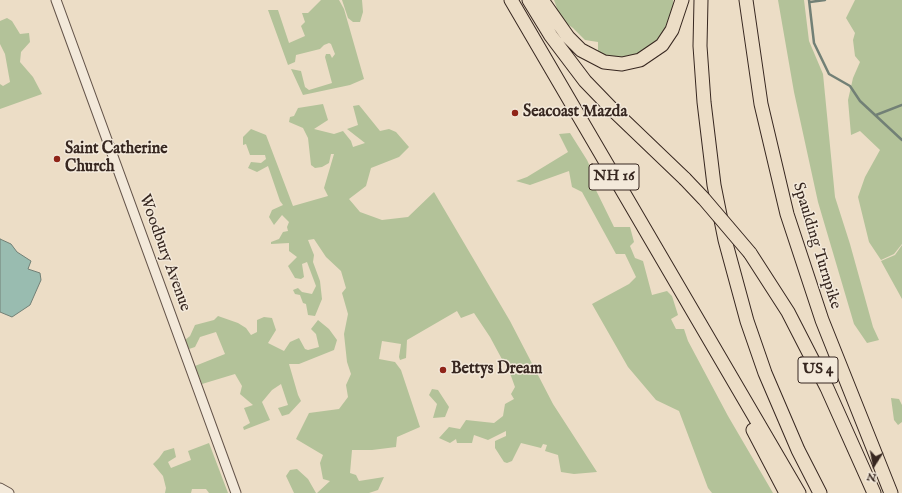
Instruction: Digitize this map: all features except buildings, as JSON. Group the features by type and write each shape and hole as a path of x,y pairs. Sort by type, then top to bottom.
{"highway":[{"name":"NH 16","path":"511,0 799,493"},
{"name":"US 4","path":"529,0 555,42 585,81 709,204 750,253 774,288 795,325 830,394 874,493"},
{"path":"542,0 568,37 581,50 600,61 622,64 640,60 662,45 672,30 682,0"},
{"path":"701,0 700,46 704,102 714,185 725,240 747,321 763,367 793,438 820,493"},
{"name":"Spaulding Turnpike","path":"746,0 761,104 787,214 822,320 890,493"},
{"path":"699,321 786,493"}],"street":[{"name":"Woodbury Avenue","path":"56,0 236,493"},
{"path":"0,488 9,493"}],"green space":[{"path":"321,0 339,0 344,9 364,79 350,85 303,95 291,69 301,71 305,87 309,90 332,83 325,57 326,54 330,54 332,58 335,54 331,44 329,43 320,49 296,55 295,62 288,65 268,10 278,10 289,43 305,36 301,26 305,22 302,13 308,13"},
{"path":"342,0 362,0 363,12 360,22 353,22 348,18"},
{"path":"554,0 673,0 673,11 664,35 642,53 616,58 598,53 598,42 585,40 573,28 561,20"},
{"path":"778,0 804,0 809,41 823,74 835,197 850,244 873,327 879,340 867,343 854,324 818,202 794,92"},
{"path":"855,0 902,0 902,244 894,254 881,260 869,242 858,197 865,177 880,150 860,131 851,135 848,100 853,78 860,62 855,56 853,40 855,33 846,18"},
{"path":"7,18 12,21 20,34 29,33 30,42 21,52 20,62 33,77 42,94 0,109 0,84 3,86 10,82 5,54 0,44 0,21"},
{"path":"323,104 328,120 314,129 334,134 343,131 351,141 353,147 365,143 347,129 358,125 353,106 359,105 380,131 389,129 396,132 409,147 399,157 371,168 366,186 349,199 360,212 382,220 408,217 434,192 510,321 553,404 597,472 574,474 561,472 558,455 545,451 547,445 543,444 541,448 521,443 512,461 507,463 504,462 495,448 495,441 506,436 506,431 488,440 474,435 472,443 457,443 456,439 450,443 439,438 449,427 460,429 466,420 494,423 503,416 505,404 514,399 511,394 515,387 511,376 490,337 474,313 461,318 457,311 407,340 406,358 400,360 401,344 382,341 379,359 395,362 401,370 420,427 397,437 396,447 372,450 352,450 350,473 356,475 359,481 384,477 378,490 369,493 317,493 330,481 323,479 320,463 323,455 296,439 309,413 339,409 348,397 346,385 351,374 347,362 344,334 348,314 342,293 346,288 341,271 326,257 314,239 308,240 314,255 313,262 320,281 322,299 315,316 308,315 306,304 303,303 300,295 295,294 293,290 298,288 302,292 312,294 316,286 307,262 302,264 304,277 301,279 295,278 288,266 297,257 289,251 289,243 271,244 271,242 279,239 283,232 288,231 287,227 289,222 282,215 274,225 269,217 272,210 283,205 280,201 268,166 257,172 248,168 251,162 261,163 266,159 265,155 250,155 246,144 243,145 243,137 251,129 266,135 293,206 328,196 324,188 334,154 331,154 329,163 322,167 315,168 311,165 308,138 303,128 289,122 290,117 294,116 298,108"},
{"path":"570,133 587,160 594,175 591,180 614,227 630,227 634,242 630,246 635,258 643,261 652,295 667,291 672,296 678,315 671,319 676,329 684,329 688,341 728,416 773,493 712,493 708,488 679,411 656,400 628,367 592,304 629,284 636,277 625,254 616,254 582,192 572,187 569,171 530,185 516,181 527,177 568,152 559,134"},
{"path":"902,245 902,299 881,261 895,255"},
{"path":"218,316 238,323 246,328 251,335 257,332 257,320 264,317 272,318 276,330 268,343 284,351 290,342 299,338 305,349 308,350 319,347 316,334 311,329 318,320 329,329 337,340 334,350 299,364 289,364 301,401 289,414 282,416 278,408 288,405 281,384 272,390 262,402 270,420 244,430 243,427 250,423 244,408 253,405 240,394 242,386 235,374 202,384 195,366 225,354 216,332 200,337 195,347 189,349 185,340 190,336 195,325 214,320"},
{"path":"432,389 438,390 449,407 445,417 433,418 437,404 429,395"},
{"path":"891,398 899,399 902,405 902,422 898,425 894,420"},
{"path":"209,443 228,493 209,493 206,489 192,489 191,493 165,493 166,488 163,476 153,464 164,451 174,448 176,457 168,462 171,468 191,460 188,451"},
{"path":"297,469 308,479 316,493 294,493 286,476 290,470"}],"water":[{"path":"0,239 11,244 17,252 31,261 28,269 40,273 41,280 30,305 12,317 0,312"}],"waterway":[{"path":"809,0 814,43 829,74 850,86 860,101 902,140"},
{"path":"810,2 825,0"},
{"path":"876,115 902,105"}],"place":[{"name":"Seacoast Mazda","path":"515,113"},
{"name":"Saint Catherine Church","path":"57,159"},
{"name":"Bettys Dream","path":"443,370"}]}
